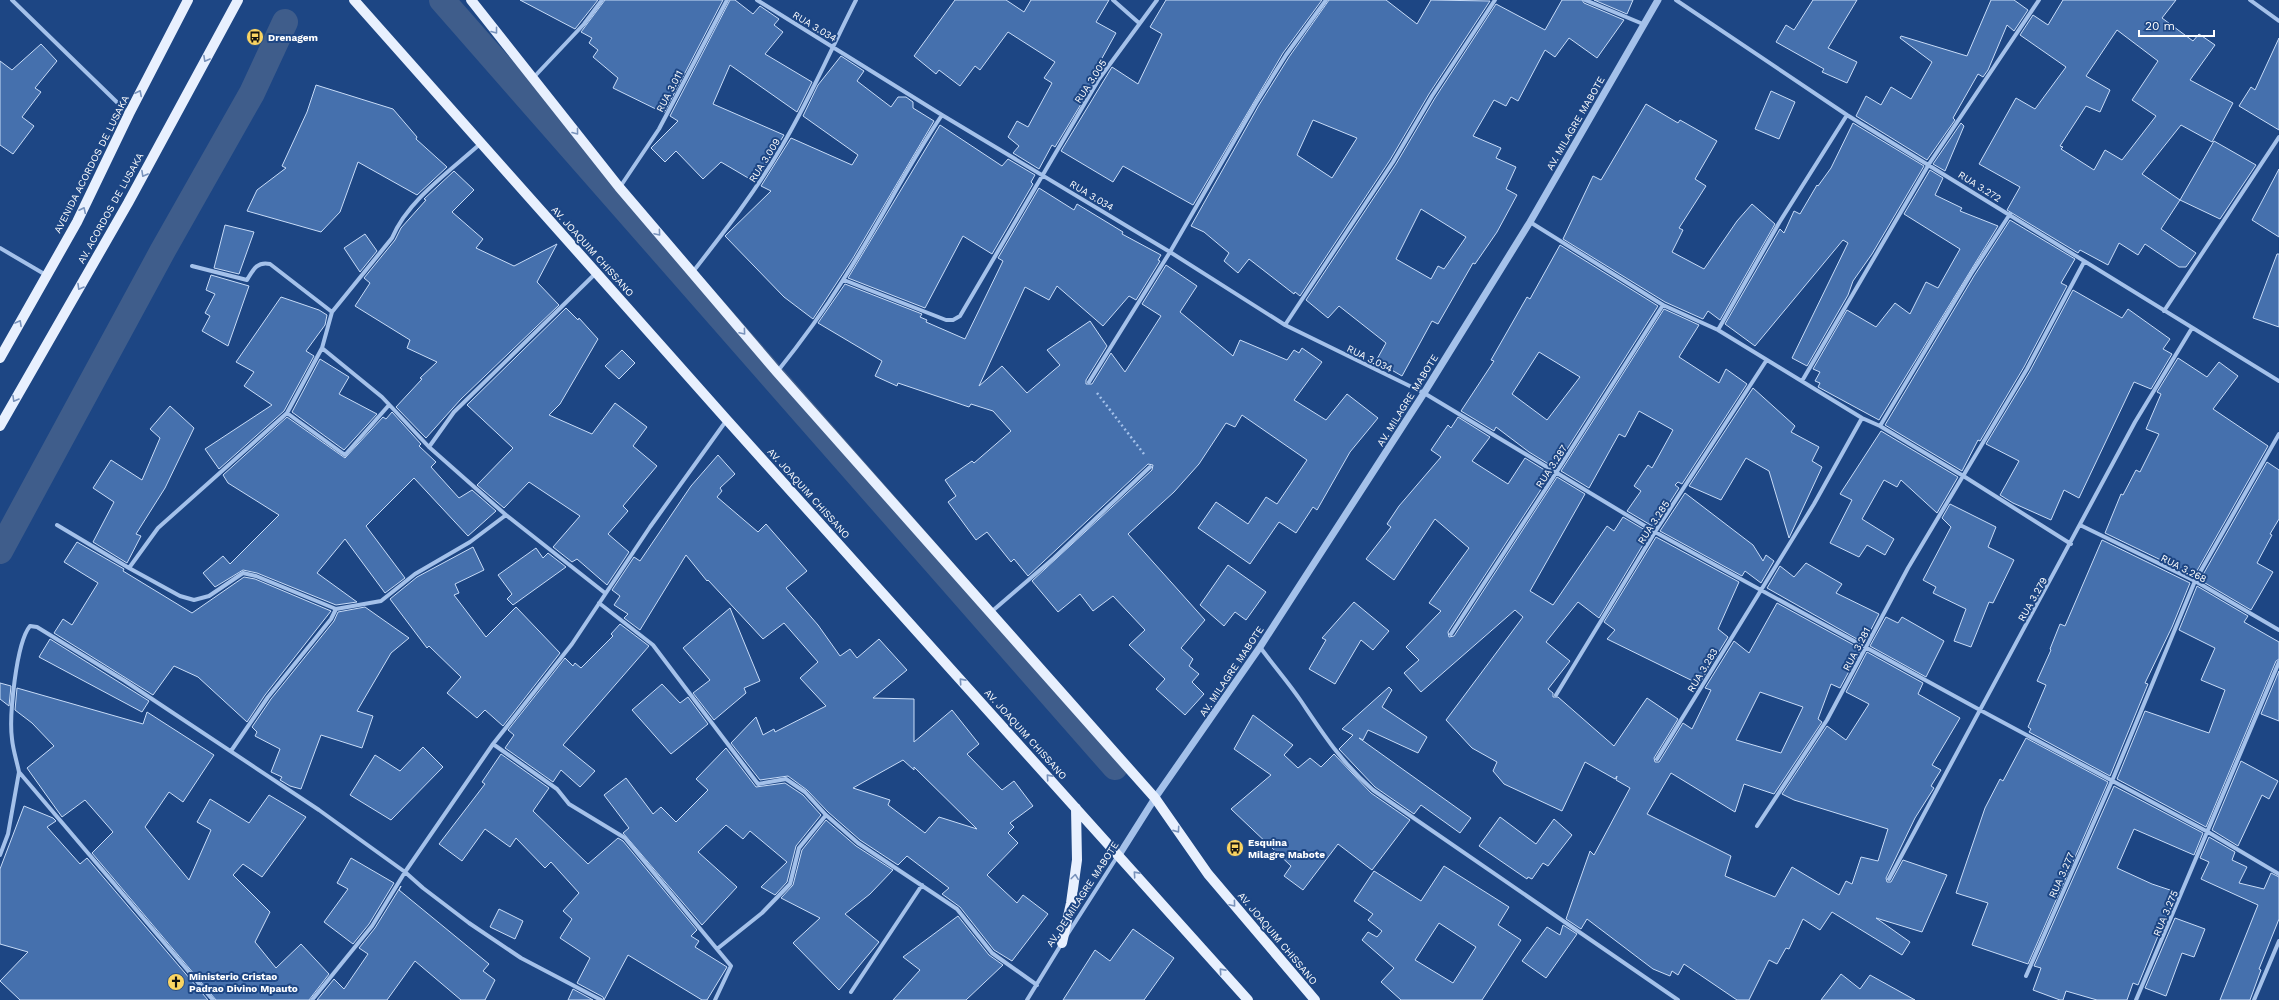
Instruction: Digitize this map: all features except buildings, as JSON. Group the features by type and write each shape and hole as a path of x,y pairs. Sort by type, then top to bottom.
{"main road":[{"name":"AVENIDA ACORDOS DE LUSAKA","path":"0,358 46,274 77,222 129,114 188,0"},
{"name":"AV. ACORDOS DE LUSAKA","path":"0,426 128,203 238,0"},
{"name":"AV. JOAQUIM CHISSANO","path":"354,0 480,144 1248,1000"},
{"path":"471,0 620,187 692,273 777,372 1154,798"},
{"name":"AV. JOAQUIM CHISSANO","path":"1154,798 1208,874 1315,1000"},
{"path":"1062,943 1071,904 1077,860 1076,808"}],"street":[{"path":"12,0 129,114"},
{"path":"533,78 584,24 602,0"},
{"name":"RUA 3.011","path":"620,187 659,128 727,0"},
{"name":"RUA 3.034","path":"757,0 942,115 1170,252 1285,325 1424,393 1556,474 1655,532 1980,710 2208,832 2279,874"},
{"name":"RUA 3.009","path":"692,273 749,200 782,147 808,99 856,0"},
{"path":"1113,0 1139,23"},
{"name":"RUA 3.005","path":"844,280 932,315 953,320 960,316 976,292 1044,175 1066,133 1099,79 1157,0"},
{"path":"1089,382 1170,252 1256,103 1286,55 1326,0"},
{"path":"1285,325 1394,162 1432,96 1495,0"},
{"path":"1585,0 1643,24"},
{"name":"AV. MILAGRE MABOTE","path":"1154,798 1260,647 1424,393 1530,222 1658,0"},
{"name":"RUA 3.272","path":"1676,0 1847,115 1929,164 2084,262 2279,381"},
{"path":"1802,381 1929,164 2039,0"},
{"path":"2250,0 2279,21"},
{"path":"777,372 844,280 923,142 942,115"},
{"path":"1718,330 1779,223 1847,115"},
{"path":"2164,311 2279,138"},
{"path":"128,568 158,528 287,413 322,348 332,312 392,238 396,230 428,188 480,144"},
{"path":"1880,426 1971,274 2010,214"},
{"path":"1530,222 1663,305 1718,330 1766,361 1862,418 1880,426 2072,544"},
{"path":"0,248 46,274"},
{"path":"192,266 247,280 257,265 263,262 270,264 332,312"},
{"name":"RUA 3.281","path":"1757,826 1827,720 1908,568 1964,477 2027,369 2084,262"},
{"path":"429,447 454,412 596,273"},
{"name":"RUA 3.287","path":"1451,634 1556,474 1663,305"},
{"name":"RUA 3.279","path":"1889,880 1980,710 2072,544 2080,525 2136,422 2192,328"},
{"path":"322,348 389,405 429,447 506,515 605,592"},
{"name":"RUA 3.285","path":"1556,695 1655,532 1766,361"},
{"path":"287,413 345,455 389,405"},
{"name":"RUA 3.283","path":"1657,759 1814,504 1862,418"},
{"path":"312,1000 372,926 405,872 493,744 572,644 600,603 605,592 700,455 727,420"},
{"name":"RUA 3.277","path":"2026,976 2112,781 2195,581 2279,434"},
{"path":"990,613 1054,558 1150,467"},
{"path":"57,525 128,568 180,596 194,600 209,596 243,573 256,576 336,609 381,601 415,574 470,542 506,515"},
{"name":"RUA 3.268","path":"2080,525 2195,581 2279,630"},
{"path":"600,603 653,645 758,784 786,779 805,792 826,815 858,843 957,908 992,953 1037,985"},
{"path":"231,751 268,697 331,619 336,609"},
{"path":"0,855 8,834 19,772 12,739 11,706 25,632 30,626 34,625 125,681 319,810 405,872 422,888 469,923 521,958 601,1000"},
{"path":"1260,647 1300,700 1328,743 1355,774 1373,790 1678,1000"},
{"name":"RUA 3.275","path":"2136,1000 2279,662"},
{"path":"493,744 557,789 569,804 625,838 731,966 731,970 715,1000"},
{"path":"19,772 213,1000"},
{"name":"AV. DE MILAGRE MABOTE","path":"1027,1000 1154,798"},
{"path":"717,949 762,913 790,884 799,848 826,815"},
{"path":"851,992 922,885"},
{"path":"2254,1000 2279,941"}],"path":[{"path":"1089,382 1150,462 1150,467"}],"waterway":[{"path":"442,0 1115,767"},
{"path":"0,551 162,252 252,93 285,22"}],"place":[{"name":"Drenagem","path":"255,37"},
{"name":"Esquina Milagre Mabote","path":"1235,848"},
{"name":"Ministerio Cristao Padrao Divino Mpauto","path":"176,982"}]}
